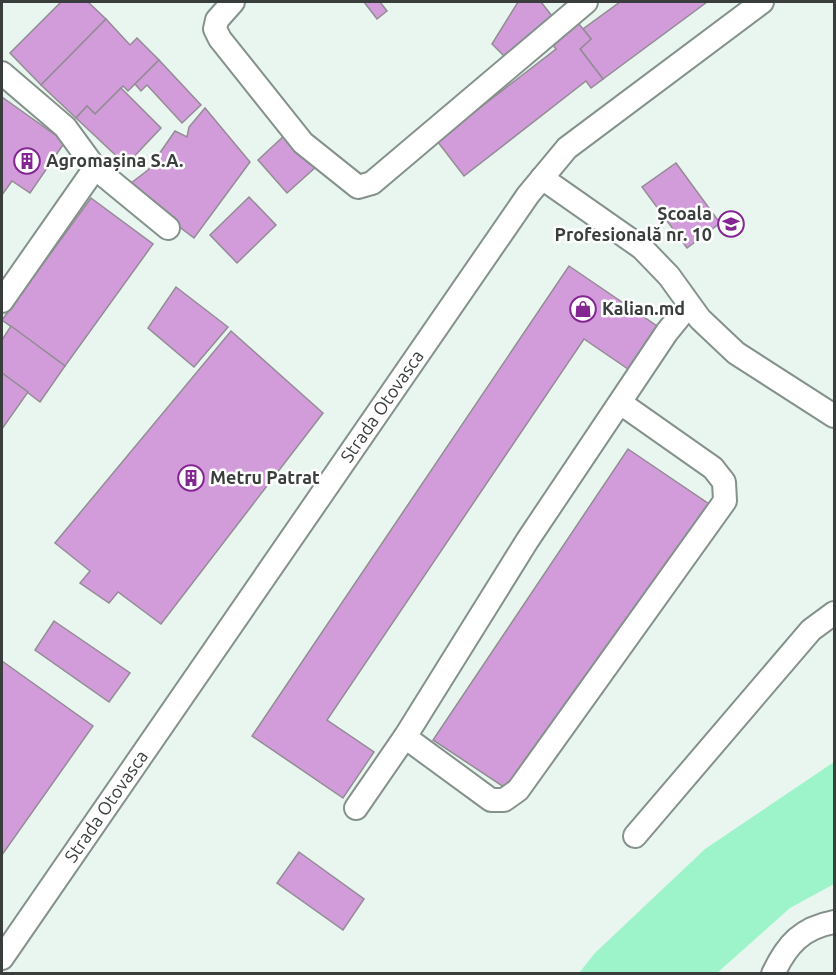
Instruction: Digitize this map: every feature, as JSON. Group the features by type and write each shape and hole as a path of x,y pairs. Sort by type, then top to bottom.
{"street":[{"path":"233,2 217,20 214,29 220,39 303,142 358,187 372,183 586,2"},
{"name":"Strada Otovasca","path":"2,958 542,178 567,148 762,2"},
{"path":"2,74 65,127 95,168 168,228"},
{"path":"2,301 95,168"},
{"path":"542,178 642,248 669,276 689,305 736,353 834,416"},
{"path":"356,808 405,737 527,541 622,404 667,332 689,305"},
{"path":"405,737 491,800 504,800 518,790 725,501 724,482 713,468 622,404"},
{"path":"635,836 811,630 834,613"},
{"path":"773,974 784,950 797,935 818,925 834,922"}],"green space":[{"path":"834,762 834,884 790,908 717,973 579,973 595,953 705,849"}],"building":[{"path":"61,2 88,2 106,19 41,85 10,53"},
{"path":"364,2 380,2 387,11 377,19"},
{"path":"518,2 541,2 552,16 506,58 492,44"},
{"path":"620,2 707,2 603,79 580,49 591,39 583,29"},
{"path":"106,19 130,45 137,38 159,60 128,91 123,86 95,114 87,106 76,118 41,85"},
{"path":"575,19 591,39 580,49 603,79 591,88 586,81 464,176 437,141 556,49 548,39"},
{"path":"159,60 201,105 182,123 147,85 141,91 135,84"},
{"path":"121,88 161,128 126,165 76,118 87,106 95,114"},
{"name":"Agromașina S.A.","path":"2,97 65,142 30,193 12,181 2,195"},
{"path":"205,108 250,162 194,238 173,222 175,218 144,196 131,183 148,170 175,131 187,137 189,127"},
{"path":"287,133 317,166 287,193 258,160"},
{"path":"676,163 720,223 687,248 642,187"},
{"path":"249,197 276,225 237,263 210,235"},
{"path":"91,198 153,244 65,366 2,320"},
{"path":"569,266 657,326 628,369 584,339 327,720 374,752 343,798 252,736"},
{"path":"176,287 228,327 194,367 148,328"},
{"path":"11,326 65,366 40,402 2,373 2,340"},
{"name":"Metru Patrat","path":"231,331 323,413 161,624 118,592 109,603 80,583 90,571 55,543"},
{"path":"2,373 28,392 2,429"},
{"path":"628,449 721,512 510,791 433,740"},
{"path":"54,621 130,673 109,702 35,650"},
{"path":"2,661 93,726 2,855"},
{"path":"299,852 364,899 343,930 277,883"}],"place":[{"name":"Agromașina S.A.","path":"27,161"},
{"name":"Școala Profesională nr. 10","path":"731,224"},
{"name":"Kalian.md","path":"583,309"},
{"name":"Metru Patrat","path":"191,478"}]}
